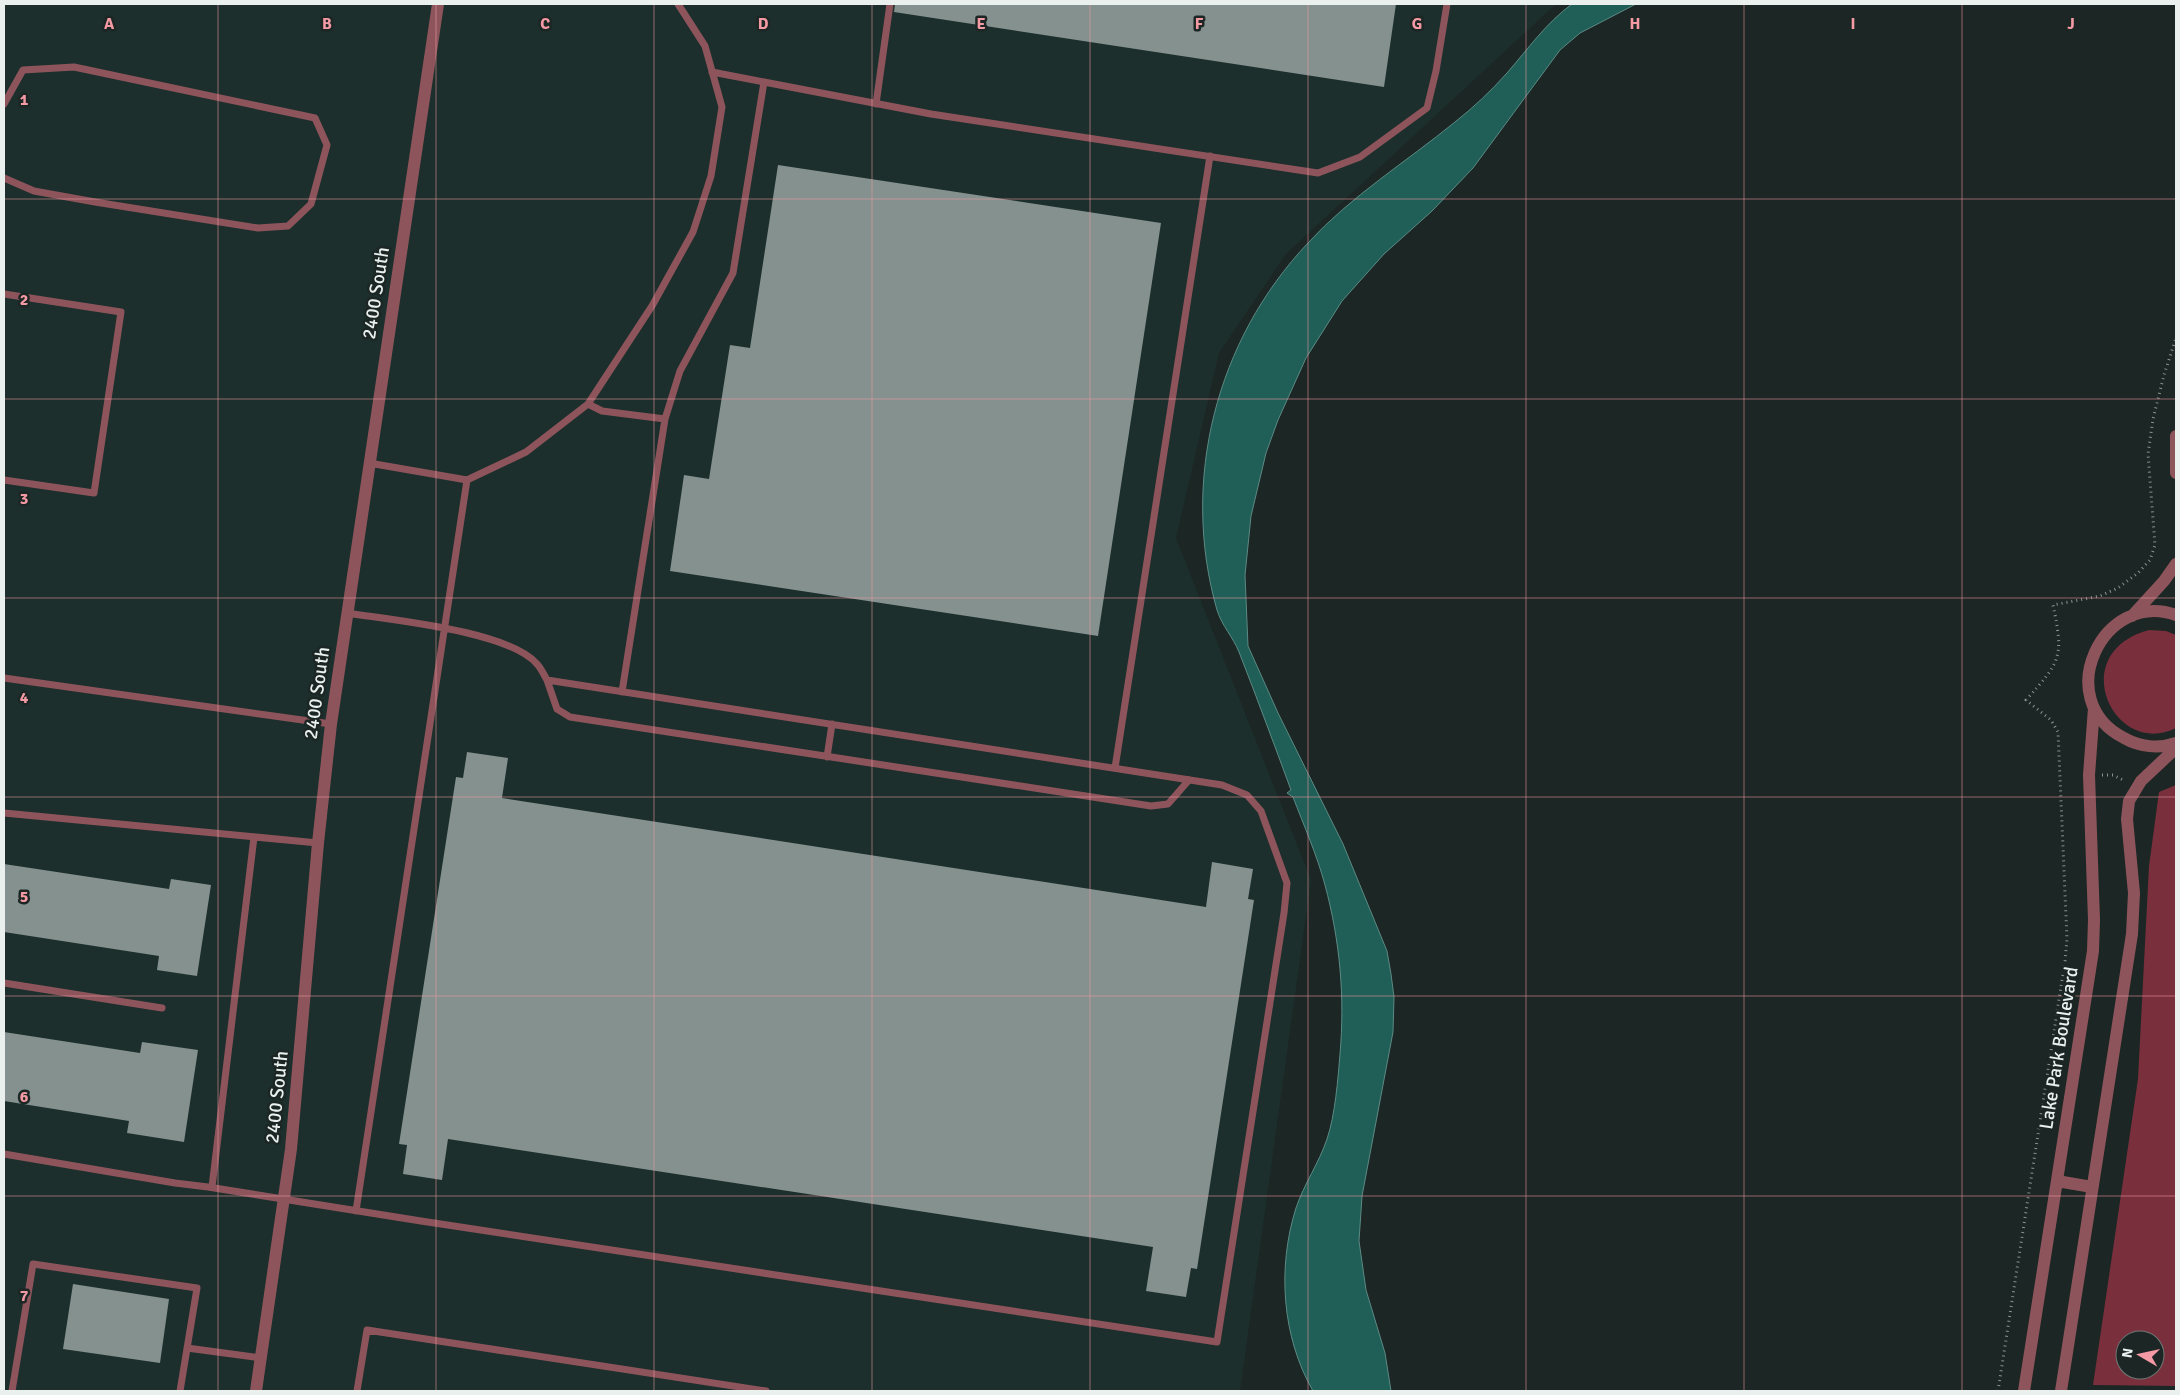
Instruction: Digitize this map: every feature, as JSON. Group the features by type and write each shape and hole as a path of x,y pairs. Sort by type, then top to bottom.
{"street":[{"name":"2400 South","path":"256,1391 285,1199 331,724 438,4"},
{"path":"2176,436 2176,473"},
{"path":"2132,616 2164,581 2176,564"},
{"path":"2132,616 2159,612 2176,615"},
{"name":"Lake Park Boulevard","path":"2024,1391 2093,951 2094,920 2089,775 2094,708 2089,697 2092,659 2101,641 2114,626 2132,616"},
{"path":"2094,708 2109,727 2131,742 2158,747 2176,743"},
{"path":"2061,1391 2134,922 2134,893 2127,810 2136,788 2146,775 2176,748"},
{"path":"2057,1181 2092,1187"}],"lane":[{"path":"369,463 467,480 526,452 588,404 652,306 693,232 711,176 722,107 705,46 678,4"},
{"path":"876,104 890,4"},
{"path":"712,72 941,116 1318,173 1360,157 1427,108 1436,71 1447,4"},
{"path":"4,104 23,70 74,67 315,118 327,145 311,204 288,226 258,228 34,192 4,178"},
{"path":"622,692 665,419 680,370 734,274 764,82"},
{"path":"1115,768 1210,156"},
{"path":"4,294 121,312 94,493 4,480"},
{"path":"588,404 602,411 665,419"},
{"path":"356,1211 467,480"},
{"path":"347,613 491,638 515,648 537,663 547,680 557,709 570,717 1150,806 1168,804 1189,780"},
{"path":"4,678 331,724"},
{"path":"4,1154 175,1183 212,1187 356,1211 1218,1342 1287,883 1260,811 1247,795 1222,785 547,680"},
{"path":"827,757 832,724"},
{"path":"4,814 318,843"},
{"path":"212,1187 254,837"},
{"path":"4,983 162,1008"},
{"path":"12,1391 33,1264 196,1288 180,1391"},
{"path":"357,1391 367,1330 766,1391"},
{"path":"187,1348 262,1358"}],"path":[{"path":"1998,1391 2064,970 2067,938 2058,732 2051,720 2026,700 2052,668 2058,656 2058,640 2052,605 2100,596 2118,588 2138,573 2150,560 2155,545 2148,454 2155,410 2176,338"},
{"path":"2102,775 2113,775 2125,781"}],"shaded area":[{"path":"4,4 1556,4 1286,254 1219,353 1176,538 1311,880 1240,1391 4,1391"},
{"path":"1572,4 1636,4 1580,33 1560,50 1473,168 1432,211 1384,254 1342,301 1306,358 1278,420 1266,453 1251,516 1245,575 1248,646 1278,713 1343,844 1387,951 1394,997 1393,1032 1362,1196 1359,1241 1366,1290 1385,1353 1391,1391 1313,1391 1295,1348 1289,1325 1286,1302 1286,1254 1296,1208 1324,1148 1332,1120 1337,1086 1342,1011 1338,948 1330,906 1318,863 1293,797 1287,793 1291,790 1239,652 1217,610 1207,561 1203,512 1205,463 1214,414 1229,368 1250,323 1276,281 1308,243 1360,195 1476,105 1501,80 1546,28"},
{"path":"2149,630 2166,631 2176,635 2176,728 2154,734 2134,729 2118,717 2107,699 2104,679 2109,659 2123,642"},
{"path":"2176,785 2176,1386 2093,1385 2138,1079 2149,866 2159,792"}],"building":[{"path":"895,4 1396,4 1384,87 894,12"},
{"path":"778,165 1161,223 1098,636 670,571 684,475 709,479 730,345 750,348"},
{"path":"467,752 508,758 502,798 1206,907 1212,862 1253,869 1248,899 1254,900 1197,1269 1191,1268 1186,1297 1146,1291 1153,1247 448,1139 442,1180 403,1174 407,1145 399,1144 456,777 463,778"},
{"path":"4,864 169,889 171,879 211,885 197,976 157,970 159,956 4,932"},
{"path":"4,1032 140,1053 142,1042 198,1050 184,1142 127,1133 129,1121 4,1101"},
{"path":"73,1284 169,1299 160,1363 63,1349"}]}
